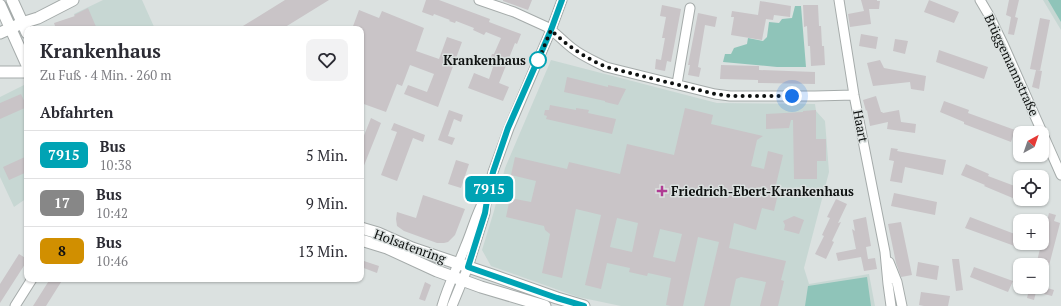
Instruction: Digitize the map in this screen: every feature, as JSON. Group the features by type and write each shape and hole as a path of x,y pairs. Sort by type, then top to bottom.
{"main road":[{"path":"12,0 24,26"},
{"path":"28,26 38,18 73,0"},
{"path":"0,5 5,31 24,60"},
{"path":"5,31 24,28"},
{"path":"0,72 24,72"},
{"name":"Holsatenring","path":"364,229 378,233 412,248 584,306"},
{"name":"Holsatenring","path":"364,241 387,248 432,269 488,289 545,306"}],"street":[{"path":"479,0 514,12 551,30 590,60 606,67 715,94 730,96 854,95"},
{"path":"442,306 458,278 478,210 488,194 493,172 508,128 551,30 562,0"},
{"name":"Haart","path":"839,0 854,95 885,252 891,306"},
{"name":"Brüggemannstraße","path":"980,0 1007,53 1061,175"},
{"path":"677,84 690,8"},
{"name":"Haart","path":"885,252 897,282 902,306"},
{"path":"452,306 458,278"},
{"path":"15,306 30,282"}],"shaded area":[{"path":"103,0 142,0 154,26 79,26 74,14"},
{"path":"1043,0 1061,0 1061,30"},
{"name":"Friedrich-Ebert-Krankenhaus","path":"551,60 717,103 815,104 816,111 825,121 829,172 804,268 809,284 869,274 875,306 621,306 578,297 491,266 482,250 505,168"},
{"path":"24,85 24,200 14,207 0,177 0,97"}],"green space":[{"path":"1048,0 1061,0 1061,22"},
{"path":"795,6 801,6 806,67 777,67 723,62 725,54 731,54 734,48 747,44 748,38 763,41 767,37 769,22 779,23 782,19 792,18"},
{"path":"867,277 871,306 805,306 808,286"}],"building":[{"path":"285,0 329,0 287,26 243,26"},
{"path":"426,0 439,0 490,19 489,22 521,34 517,44 515,43 499,83 509,87 503,101 468,88 474,73 489,79 493,67 488,65 501,38 486,32 484,35 473,30 474,28 456,21 455,23 434,14 433,16 422,12"},
{"path":"503,0 532,0 528,10"},
{"path":"861,0 880,1 879,9 869,9 871,24 850,27 848,14 864,11"},
{"path":"929,0 959,12 954,23 924,12"},
{"path":"1009,0 1019,0 1015,17 1018,18 1014,35 1008,34 1011,17 1006,15"},
{"path":"760,1 791,6 790,17 774,15 773,20 766,19 762,40 731,35 734,17 731,17 732,11 758,15"},
{"path":"662,5 681,9 671,62 667,61 665,71 655,69 656,59 661,60 665,38 662,38 666,17 660,16"},
{"path":"803,5 818,5 819,26 821,26 825,65 811,66 807,26 804,27"},
{"path":"88,8 96,26 55,26 54,23 75,16 74,15"},
{"path":"359,10 379,18 382,11 424,28 416,51 439,59 447,37 462,42 438,107 404,94 408,85 427,92 434,74 410,65 402,86 397,84 386,112 364,104 364,26 353,26"},
{"path":"698,13 717,17 715,27 705,25 698,67 701,68 699,77 688,75 690,65 688,65"},
{"path":"1040,18 1050,20 1040,71 1042,71 1039,89 1032,87 1036,70 1030,69"},
{"path":"861,34 878,37 876,49 859,46"},
{"path":"895,39 908,41 905,54 893,51"},
{"path":"939,50 988,67 984,79 936,62"},
{"path":"880,60 884,68 926,76 924,91 911,89 910,82 873,86 867,63"},
{"path":"721,65 759,66 759,70 815,72 815,84 758,83 758,80 720,79"},
{"path":"567,77 608,87 608,85 626,89 618,105 564,92"},
{"path":"21,94 24,100 24,108 0,119 0,103"},
{"path":"876,96 881,112 883,113 899,110 901,122 916,124 915,133 887,129 888,122 870,126 867,110 866,111 863,100"},
{"path":"944,101 969,110 968,113 1013,129 1011,142 964,124 964,122 940,112"},
{"path":"550,105 576,110 576,108 589,110 588,113 616,119 612,134 546,119 547,116 544,115 545,110 549,110"},
{"path":"685,108 713,115 711,124 763,136 757,140 751,166 764,169 768,151 783,155 775,189 779,190 774,211 762,208 756,230 734,223 729,248 786,261 781,280 784,281 778,306 760,306 766,282 741,277 736,279 730,306 704,306 719,242 698,237 683,306 671,306 666,305 671,278 648,273 647,276 629,272 630,268 607,263 601,289 585,285 601,215 576,209 562,278 542,273 550,234 545,230 544,226 506,217 510,198 531,202 536,181 511,175 515,157 567,169 569,162 620,174 627,144 674,155","holes":["617,218 638,223 632,252 610,247","660,229 682,234 675,262 653,257"]},
{"path":"449,110 463,115 461,122 454,119 448,136 455,138 452,145 438,140"},
{"path":"816,110 816,139 826,139 826,161 817,161 817,179 794,179 793,120 791,120 789,128 766,129 766,114"},
{"path":"371,118 381,123 364,166 364,136"},
{"path":"394,123 425,135 423,142 413,138 397,181 381,175 397,132 391,130"},
{"path":"891,148 898,149 897,151 946,160 943,175 905,167 902,183 890,181 894,161 889,160"},
{"path":"24,157 24,173 9,180 3,167"},
{"path":"456,160 469,164 461,188 448,184"},
{"path":"966,164 989,174 988,176 1013,185 1013,198 984,186 985,185 961,175"},
{"path":"894,193 937,202 935,215 891,206"},
{"path":"423,195 465,209 455,235 448,242 437,243 404,231 397,226 397,212 416,218"},
{"path":"836,199 847,204 838,223 841,222 832,241 834,242 826,259 815,254 824,236 822,235 830,218 827,217"},
{"path":"1049,214 1056,215 1054,221 1060,223 1049,266 1049,258 1038,258 1040,250 1049,250"},
{"path":"794,216 804,220 799,234 784,230 785,225 783,221"},
{"path":"866,217 871,246 866,247 868,259 875,258 877,269 864,271 861,257 838,261 836,253 856,249 852,229 855,231 853,220"},
{"path":"970,217 1013,233 1013,245 965,228"},
{"path":"901,222 912,275 901,277 896,263 888,224"},
{"path":"19,254 24,257 24,266 0,303 0,284"},
{"path":"952,259 959,259 963,290 956,291"},
{"path":"364,261 379,266 377,273 364,268"},
{"path":"918,262 939,266 937,280 916,276"},
{"path":"974,267 1013,281 1008,292 970,277"},
{"path":"48,282 61,282 46,306 33,306"},
{"path":"425,282 431,285 425,301 419,299"},
{"path":"1049,288 1054,290 1052,296 1044,294 1049,294"},
{"path":"921,292 950,296 948,306 919,305"},
{"path":"1028,294 1036,294 1034,300 1027,298"}],"bus line":[{"name":"7915","path":"562,0 551,30 508,128 493,172 485,213 468,267 584,306"}],"place":[{"name":"Krankenhaus","path":"538,60"},
{"name":"Friedrich-Ebert-Krankenhaus","path":"662,191"}],"route":[{"path":"538,60 536,66 551,30 590,60 606,67 715,94 730,96 792,96"}]}
